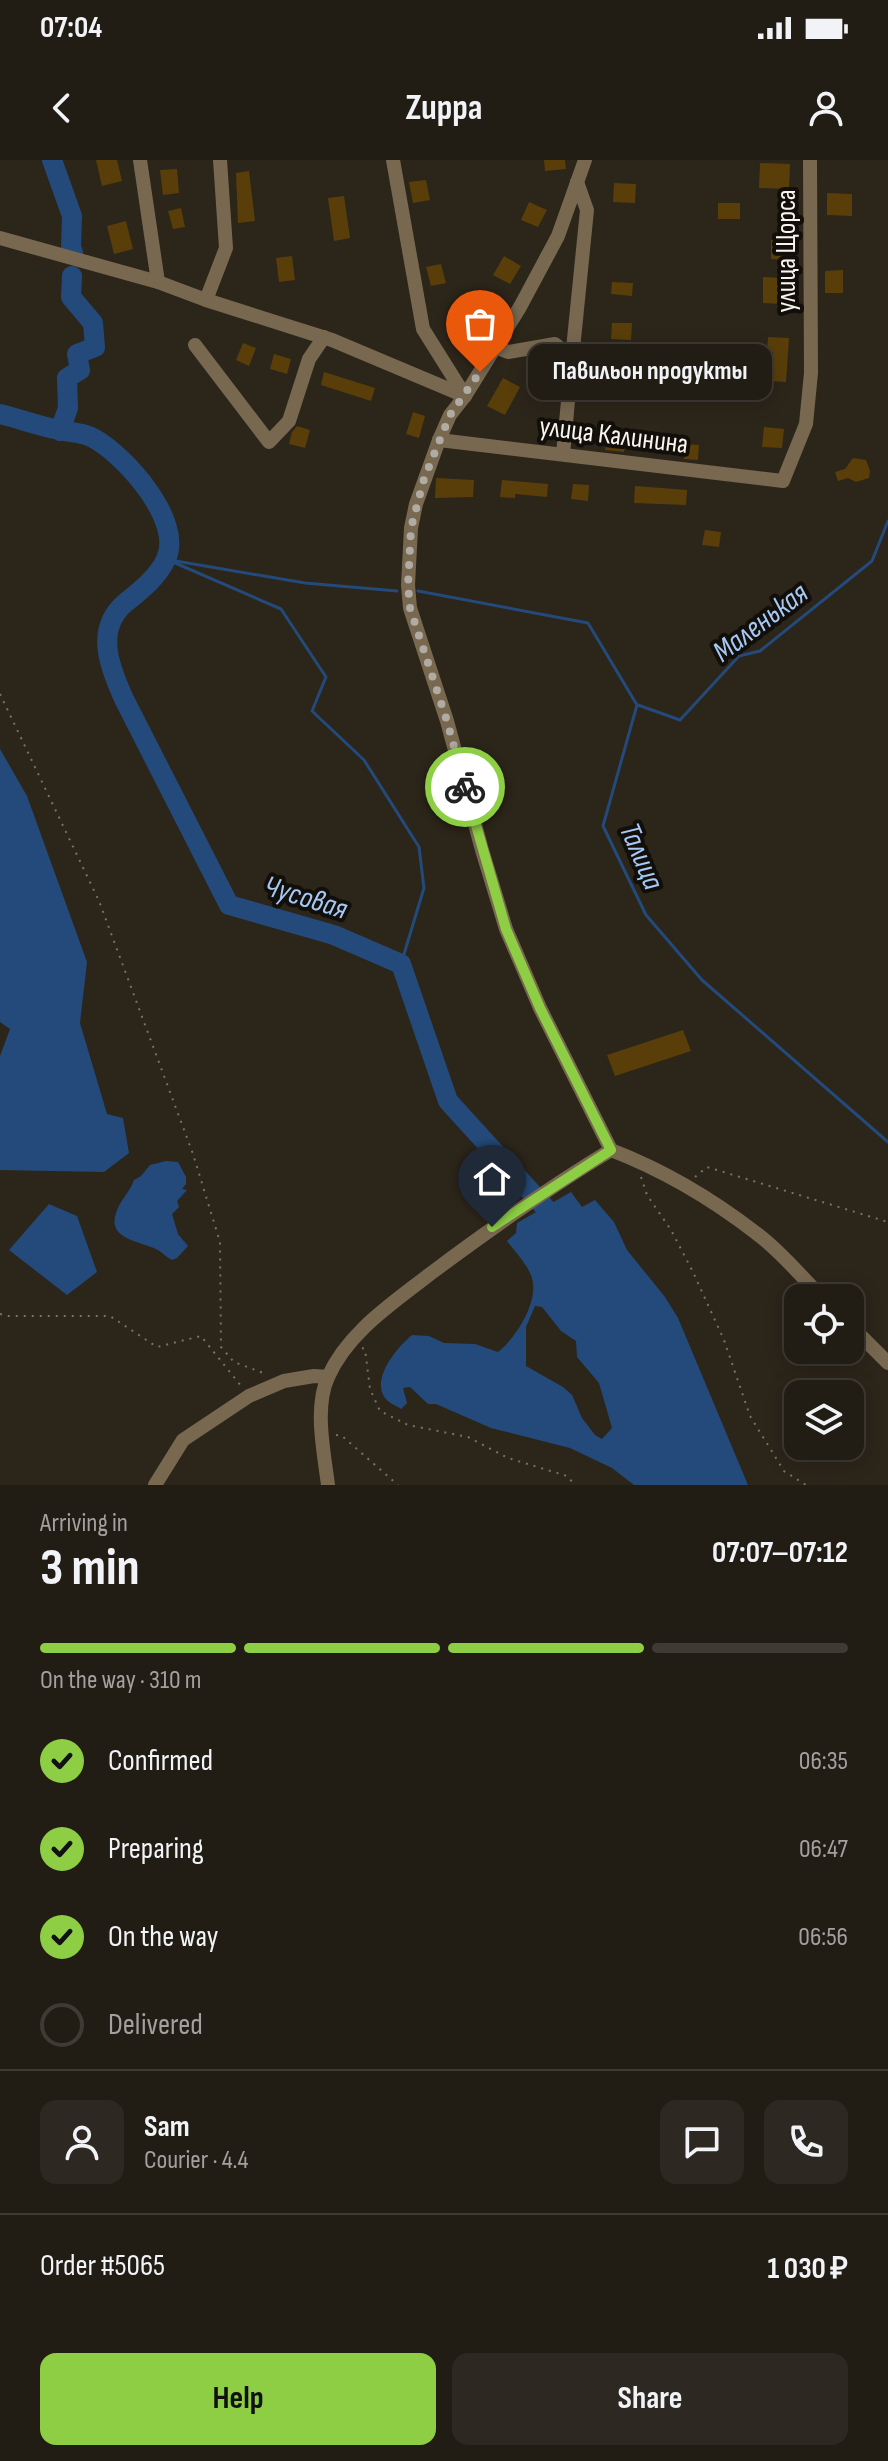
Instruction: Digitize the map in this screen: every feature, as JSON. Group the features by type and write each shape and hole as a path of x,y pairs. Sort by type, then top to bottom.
{"street":[{"path":"140,160 158,282"},
{"path":"206,300 226,248 220,160"},
{"path":"393,160 423,329 465,396"},
{"path":"585,160 558,236 520,307 450,415 439,440 416,504 411,528 410,608 447,721 506,929 540,1008 611,1150 685,1185 758,1234 809,1284"},
{"name":"улица Щорса","path":"783,481 806,424 811,373 810,160"},
{"path":"563,454 587,210 577,182"},
{"path":"0,238 158,282 324,337 465,396"},
{"path":"495,347 508,352 555,344 576,326"},
{"path":"195,345 269,442 289,421 309,359 324,337"},
{"path":"555,344 572,359"},
{"name":"улица Калинина","path":"439,440 783,481"},
{"path":"328,1485 323,1397 328,1377 350,1343 382,1311 492,1227 611,1150"},
{"path":"864,1339 888,1363"},
{"path":"155,1485 183,1440 249,1396 284,1381 328,1377"}],"path":[{"path":"0,694 99,901 193,1154 220,1242 221,1347 234,1362 284,1381"},
{"path":"641,1162 641,1181 647,1195 671,1230 693,1272 724,1340 750,1416 784,1471 806,1485"},
{"path":"685,1185 707,1167 888,1222"},
{"path":"0,1314 110,1316 157,1347 201,1336 249,1396"},
{"path":"350,1343 365,1349 370,1389 380,1411 408,1425 468,1437 508,1458 567,1476 575,1485"},
{"path":"323,1432 342,1436 398,1485"}],"water":[{"path":"0,749 27,796 87,962 80,1023 107,1114 123,1118 129,1153 104,1172 0,1170 0,1056 10,1029 0,1022"},
{"path":"178,1162 186,1177 182,1189 187,1190 177,1201 179,1207 172,1214 178,1234 188,1246 172,1260 156,1249 126,1238 114,1222 118,1208 134,1180 150,1165"},
{"path":"571,1192 582,1207 595,1200 614,1222 627,1250 678,1318 748,1485 634,1485 612,1468 570,1448 491,1428 436,1404 428,1404 410,1387 403,1388 407,1403 401,1409 389,1402 383,1395 382,1377 391,1358 412,1335 429,1336 444,1343 475,1344 498,1352 519,1329 529,1308 533,1287 528,1268 507,1241 516,1233 517,1223","holes":["535,1306 542,1307 561,1331 576,1341 577,1357 599,1383 612,1428 602,1439 582,1418 572,1395 526,1366 526,1327"]},
{"path":"49,1204 77,1216 97,1272 67,1295 9,1250"}],"building":[{"path":"96,160 117,160 122,181 102,186"},
{"path":"544,160 565,160 566,169 545,171"},
{"path":"760,163 790,164 789,189 759,188"},
{"path":"177,169 179,193 163,195 160,170"},
{"path":"249,171 255,221 238,223 236,173"},
{"path":"426,180 430,200 413,203 409,182"},
{"path":"614,183 636,184 635,203 613,202"},
{"path":"827,193 852,194 852,216 827,215"},
{"path":"344,196 350,238 334,241 328,198"},
{"path":"529,202 547,210 538,227 521,220"},
{"path":"718,203 740,203 740,219 718,219"},
{"path":"181,208 185,227 173,229 168,211"},
{"path":"126,221 133,249 114,254 107,226"},
{"path":"771,240 787,240 787,260 771,259"},
{"path":"292,256 295,280 279,282 276,258"},
{"path":"504,256 521,266 510,284 493,275"},
{"path":"441,264 446,283 431,286 426,267"},
{"path":"843,270 843,293 825,293 825,271"},
{"path":"763,277 785,278 784,304 763,303"},
{"path":"612,282 633,283 632,296 611,294"},
{"path":"483,295 499,305 490,320 473,310"},
{"path":"612,323 632,323 631,340 611,339"},
{"path":"768,337 789,338 786,382 770,381 773,352 767,351"},
{"path":"243,343 256,348 249,366 236,360"},
{"path":"274,354 291,359 287,374 270,369"},
{"path":"324,372 375,388 371,401 321,385"},
{"path":"503,378 520,387 505,415 487,406"},
{"path":"413,412 425,416 419,438 406,434"},
{"path":"297,426 310,430 305,448 289,444"},
{"path":"764,427 784,429 782,448 762,447"},
{"path":"607,433 626,435 624,452 605,450"},
{"path":"685,444 699,445 698,460 684,459"},
{"path":"853,458 866,460 869,478 856,482 848,478 838,481 835,472 845,469"},
{"path":"436,478 474,480 473,497 435,498"},
{"path":"502,480 548,484 547,497 515,494 515,498 500,497"},
{"path":"573,484 589,485 588,501 571,499"},
{"path":"635,486 687,490 686,505 634,503"},
{"path":"705,530 721,532 719,547 702,545"},
{"path":"683,1030 691,1051 615,1076 607,1055"}],"waterway":[{"path":"52,160 72,216 73,253"},
{"path":"60,431 68,408 67,378 80,370 77,354 95,347 93,323 71,297 72,276"},
{"name":"Чусовая","path":"0,414 95,439 135,474 159,509 167,527 169,544 166,559 153,578 115,614 107,637 110,662 124,699 229,905 334,935 401,964 448,1101 562,1226"},
{"name":"Маленькая","path":"638,705 680,720 739,656 760,651 872,561 888,521"},
{"path":"166,559 281,609 326,677 312,711 364,760 419,847 424,888 401,964"},
{"name":"Талица","path":"170,560 305,583 397,591"},
{"name":"Талица","path":"418,591 588,623 637,705 603,826 646,915 702,980 888,1142"}],"way so far":[{"path":"465,787 410,608 408,585 411,528 424,479 450,415 480,372"}],"place":[{"name":"Павильон продукты","path":"480,372"}],"route":[{"path":"465,787 506,929 540,1008 611,1150 492,1227"}]}
